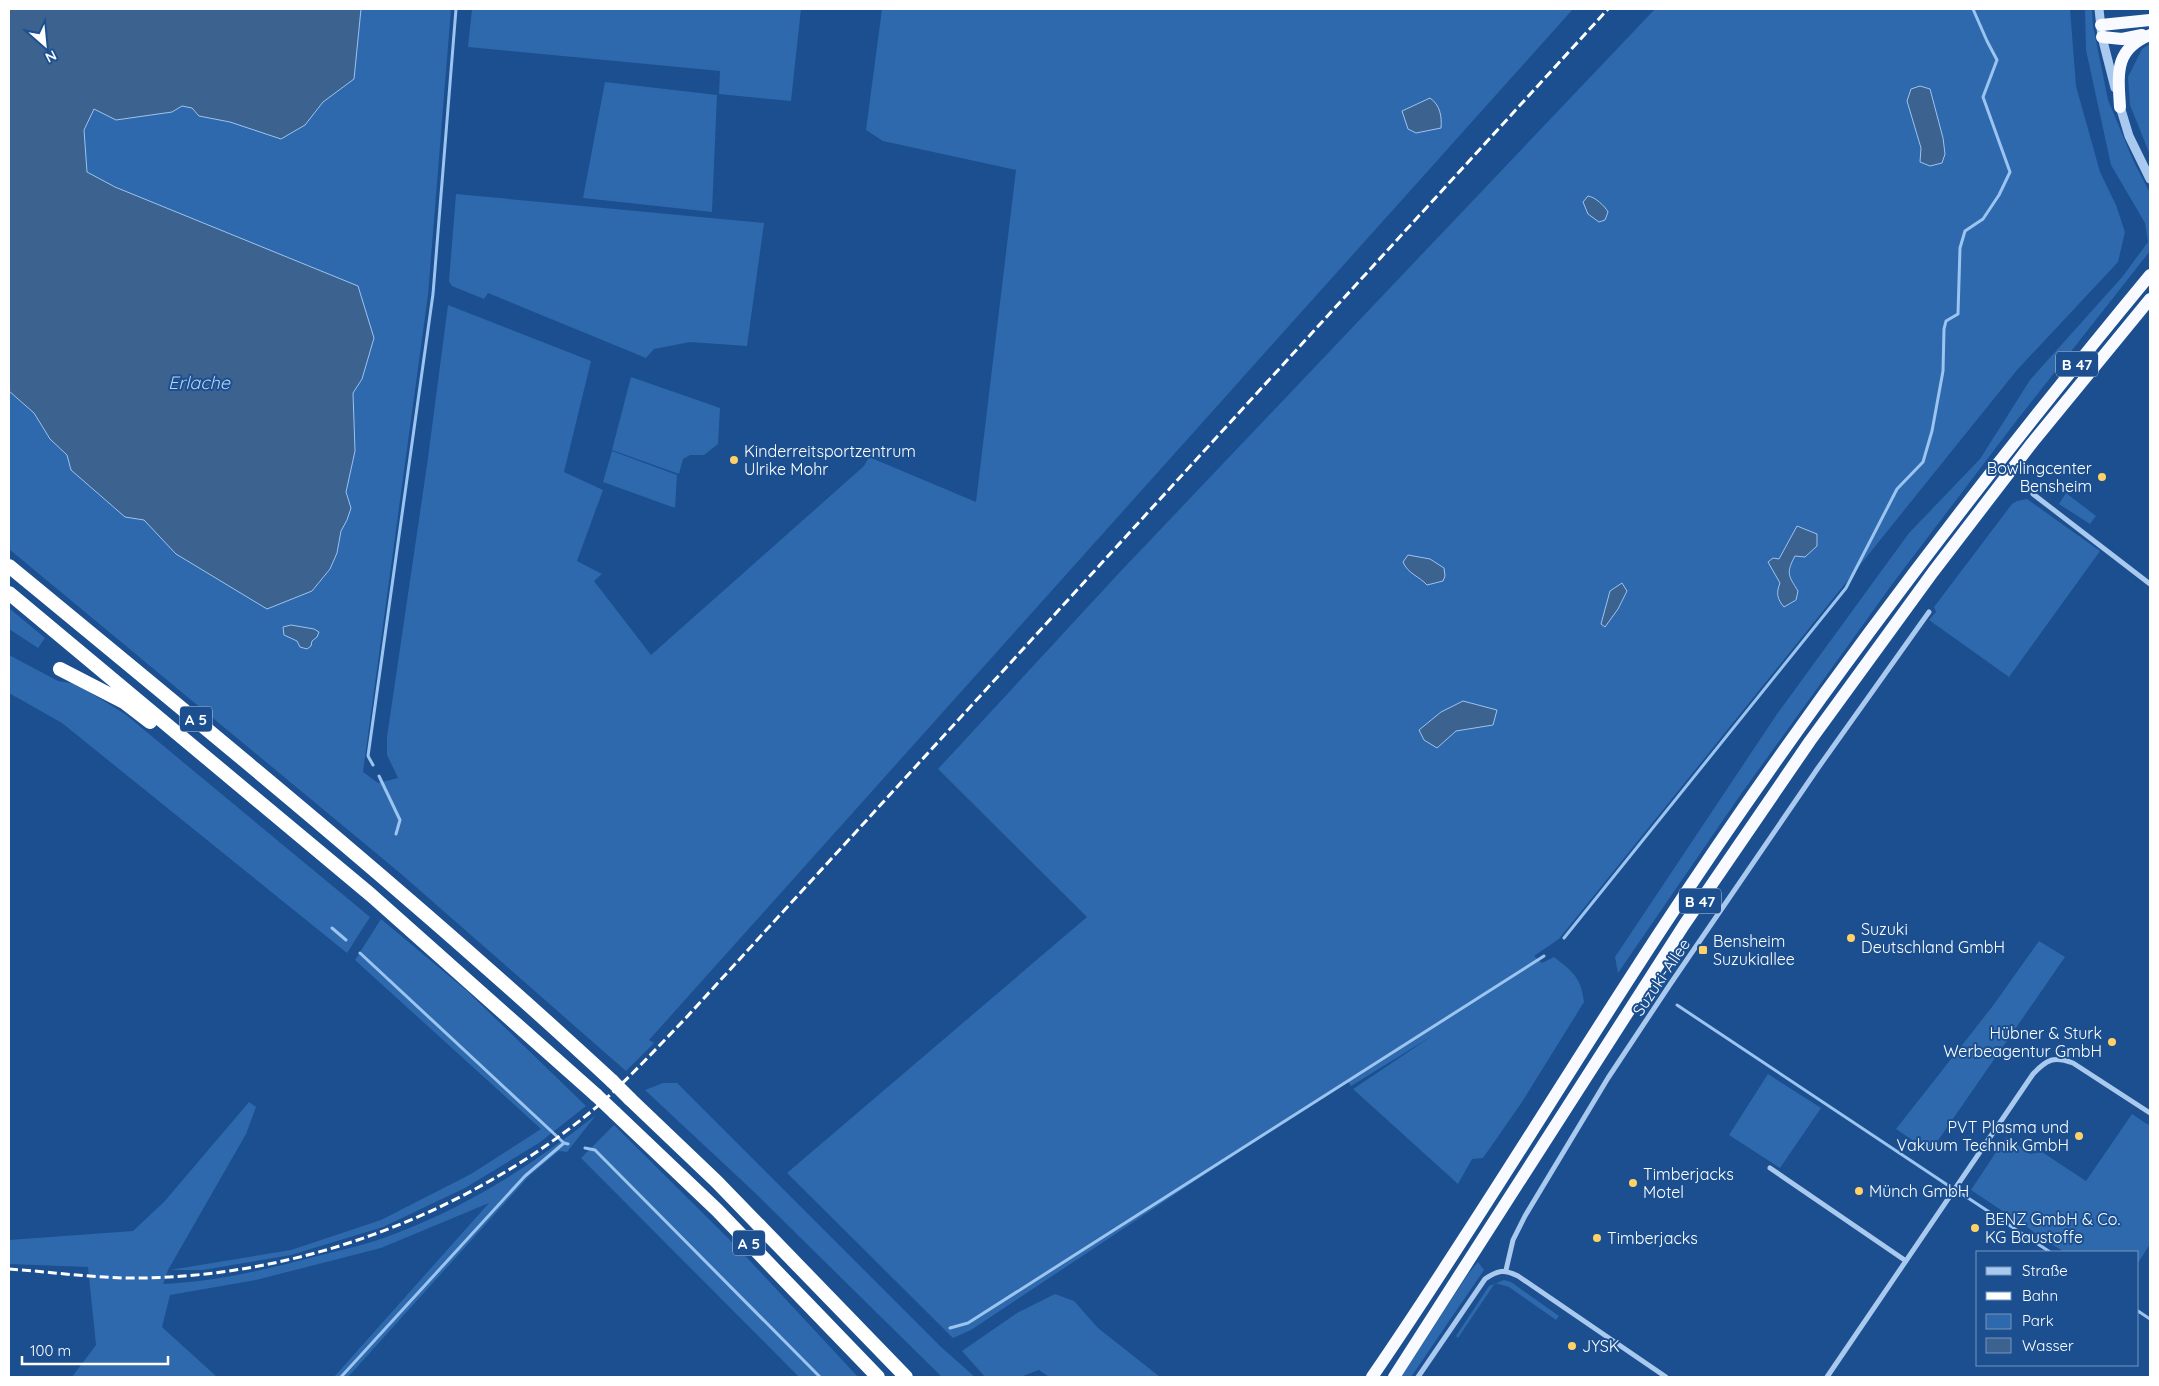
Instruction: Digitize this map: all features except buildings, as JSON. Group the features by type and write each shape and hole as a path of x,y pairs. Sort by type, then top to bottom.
{"highway":[{"path":"2102,31 2150,20"},
{"path":"2102,31 2122,39 2150,34"},
{"path":"2120,108 2118,78 2121,60 2136,40 2150,34"},
{"name":"B 47","path":"1372,1377 1664,926 1826,692 2005,453 2150,275"},
{"name":"B 47","path":"1394,1377 1684,925 1810,741 1944,557 2032,444 2150,299"},
{"name":"A 5","path":"9,566 248,762 517,993 717,1182 906,1377"},
{"name":"A 5","path":"9,593 371,894 596,1095 717,1210 878,1377"},
{"path":"60,668 124,702 169,737 184,738"}],"street":[{"path":"2099,9 2102,31 2120,108 2129,136 2150,179"},
{"path":"2032,494 2150,584"},
{"name":"Suzuki-Allee","path":"1506,1270 1513,1240 1525,1216 1608,1078 1818,768 1928,612"},
{"path":"1827,1377 2033,1074 2042,1064 2056,1059 2073,1063 2150,1113"},
{"path":"1770,1168 1906,1261"},
{"path":"1418,1377 1485,1279 1496,1271 1506,1270 1518,1276 1666,1377"}],"green space":[{"path":"361,9 451,9 428,295 363,772 378,783 398,778 387,755 387,737 427,465 448,305 591,361 564,472 603,490 577,561 602,574 594,581 651,655 864,466 869,457 976,502 1016,170 883,141 866,130 882,9 1573,9 649,1040 654,1043 626,1071 400,873 9,549 9,391 34,413 50,439 67,455 71,470 125,517 144,520 155,531 312,591 330,569 337,553 341,531 351,508 346,492 355,451 353,393 362,379 374,338 87,172 84,130 94,109 172,112 182,106 192,108 199,116 230,122 305,125 323,102 354,79"},
{"path":"472,9 801,9 791,101 719,94 720,71 468,47"},
{"path":"1655,9 2070,9 2076,86 2100,172 2116,205 2125,232 2118,262 2017,370 1559,939 1534,956 1542,963 1554,957 1566,967 1578,981 1584,1002 1522,1102 1483,1158 1472,1159 1458,1184 1353,1089 1432,1036 1351,1086 1347,1080 971,1330 953,1338 787,1173 1087,917 938,769 1120,572"},
{"path":"2085,9 2092,9 2093,26 2108,100 2133,160 2150,193 2150,251 2017,420 1893,583 1741,794 1618,973 1615,957 1777,714 1909,533 1980,459 2030,380 2123,276 2148,242 2145,223 2111,165 2086,50"},
{"path":"2150,44 2150,155 2130,105 2128,77 2142,49"},
{"path":"605,82 717,95 712,212 583,198"},
{"path":"456,194 764,223 747,346 690,342 654,349 646,358 488,293 484,299 452,286 449,281"},
{"path":"631,377 720,408 718,444 704,455 690,455 683,459 679,474 612,450"},
{"path":"612,451 677,475 675,508 603,482"},
{"path":"2066,493 2096,516 2090,524 2059,504"},
{"path":"2027,499 2100,551 2009,677 1929,620 1936,612 1934,607 2012,504"},
{"path":"9,608 45,638 38,648 9,629"},
{"path":"9,655 58,681 76,684 125,714 370,917 347,953 62,723 9,693"},
{"path":"381,919 467,991 586,1106 539,1143 465,1188 383,1227 291,1255 203,1270 170,1270 291,1250 381,1220 471,1174 541,1129 355,960"},
{"path":"2039,941 2065,957 1930,1152 1896,1129 1992,1007"},
{"path":"1768,1074 1821,1108 1780,1168 1729,1135"},
{"path":"663,1083 677,1083 941,1347 975,1377 942,1377 752,1190 645,1090"},
{"path":"249,1102 256,1107 246,1134 168,1270 163,1284 216,1279 250,1272 350,1248 397,1233 450,1210 501,1182 549,1150 596,1115 567,1152 559,1151 530,1175 348,1377 334,1377 489,1203 381,1248 256,1280 170,1295 162,1327 217,1377 72,1377 96,1345 88,1267 9,1264 9,1240 133,1231 164,1202"},
{"path":"2132,1114 2150,1126 2150,1244 2139,1261 2139,1251 2062,1251 1971,1190 2006,1137 2030,1154 2042,1152 2086,1181"},
{"path":"614,1125 738,1248 858,1377 799,1377 581,1158"},
{"path":"1478,1262 1484,1270 1411,1377 1401,1377 1468,1274"},
{"path":"1504,1280 1511,1282 1559,1316 1556,1320 1509,1287 1496,1283"},
{"path":"1494,1284 1458,1338 1456,1336 1489,1286"},
{"path":"1055,1294 1074,1301 1098,1328 1160,1377 1049,1377 1039,1370 1020,1377 985,1377 962,1351 1017,1313"}],"water":[{"name":"Erlache","path":"9,9 361,9 354,79 323,102 305,125 281,139 230,122 199,116 192,108 182,106 172,112 116,120 94,109 84,130 87,172 115,187 358,286 374,338 362,379 353,393 355,451 346,492 351,508 341,531 337,553 330,569 312,591 267,609 176,554 144,520 125,517 71,470 67,455 50,439 34,413 9,391"},
{"path":"1920,86 1930,89 1943,138 1945,154 1942,163 1930,166 1920,162 1921,148 1907,101 1911,89"},
{"path":"1430,98 1440,111 1441,128 1416,133 1408,129 1402,111"},
{"path":"1588,196 1597,200 1607,210 1605,220 1599,222 1588,214 1583,202"},
{"path":"1797,526 1817,534 1817,546 1805,557 1795,556 1790,566 1789,574 1798,591 1796,600 1784,607 1778,596 1780,583 1768,562 1773,558 1779,559"},
{"path":"1408,555 1430,559 1444,568 1445,576 1443,581 1427,585 1405,566 1403,562"},
{"path":"1622,583 1627,591 1618,609 1605,627 1601,624 1610,591"},
{"path":"291,625 314,629 319,632 312,641 311,646 307,649 300,647 297,641 284,635 283,627"},
{"path":"1463,701 1497,710 1493,725 1456,731 1437,748 1424,740 1419,730 1441,712"}],"waterway":[{"path":"373,765 368,756 433,294 456,9"},
{"path":"1564,938 1846,588 1897,489 1923,462 1932,431 1943,371 1944,329 1946,321 1958,314 1960,248 1965,231 1983,219 1999,195 2010,172 1983,97 1997,60 1973,9"},
{"path":"379,776 400,820 396,834"},
{"path":"332,928 346,940"},
{"path":"360,953 564,1143"},
{"path":"950,1328 968,1323 1544,956"},
{"path":"1677,1005 1949,1186"},
{"path":"341,1377 525,1176 564,1143 568,1144"},
{"path":"585,1148 595,1150 820,1377"},
{"path":"1962,1194 2048,1251"},
{"path":"2139,1312 2150,1319"}],"railway":[{"path":"9,1269 144,1278 204,1274 263,1265 322,1251 379,1232 435,1209 488,1182 539,1150 587,1115 625,1081 684,1020 1608,9"}],"place":[{"name":"Kinderreitsportzentrum Ulrike Mohr","path":"734,460"},
{"name":"Bowlingcenter Bensheim","path":"2102,477"},
{"name":"Suzuki Deutschland GmbH","path":"1851,938"},
{"name":"Bensheim Suzukiallee","path":"1703,950"},
{"name":"Hübner & Sturk Werbeagentur GmbH","path":"2112,1042"},
{"name":"PVT Plasma und Vakuum Technik GmbH","path":"2079,1136"},
{"name":"Timberjacks Motel","path":"1633,1183"},
{"name":"Münch GmbH","path":"1859,1191"},
{"name":"BENZ GmbH & Co. KG Baustoffe","path":"1975,1228"},
{"name":"Timberjacks","path":"1597,1238"},
{"name":"JYSK","path":"1572,1346"}]}
